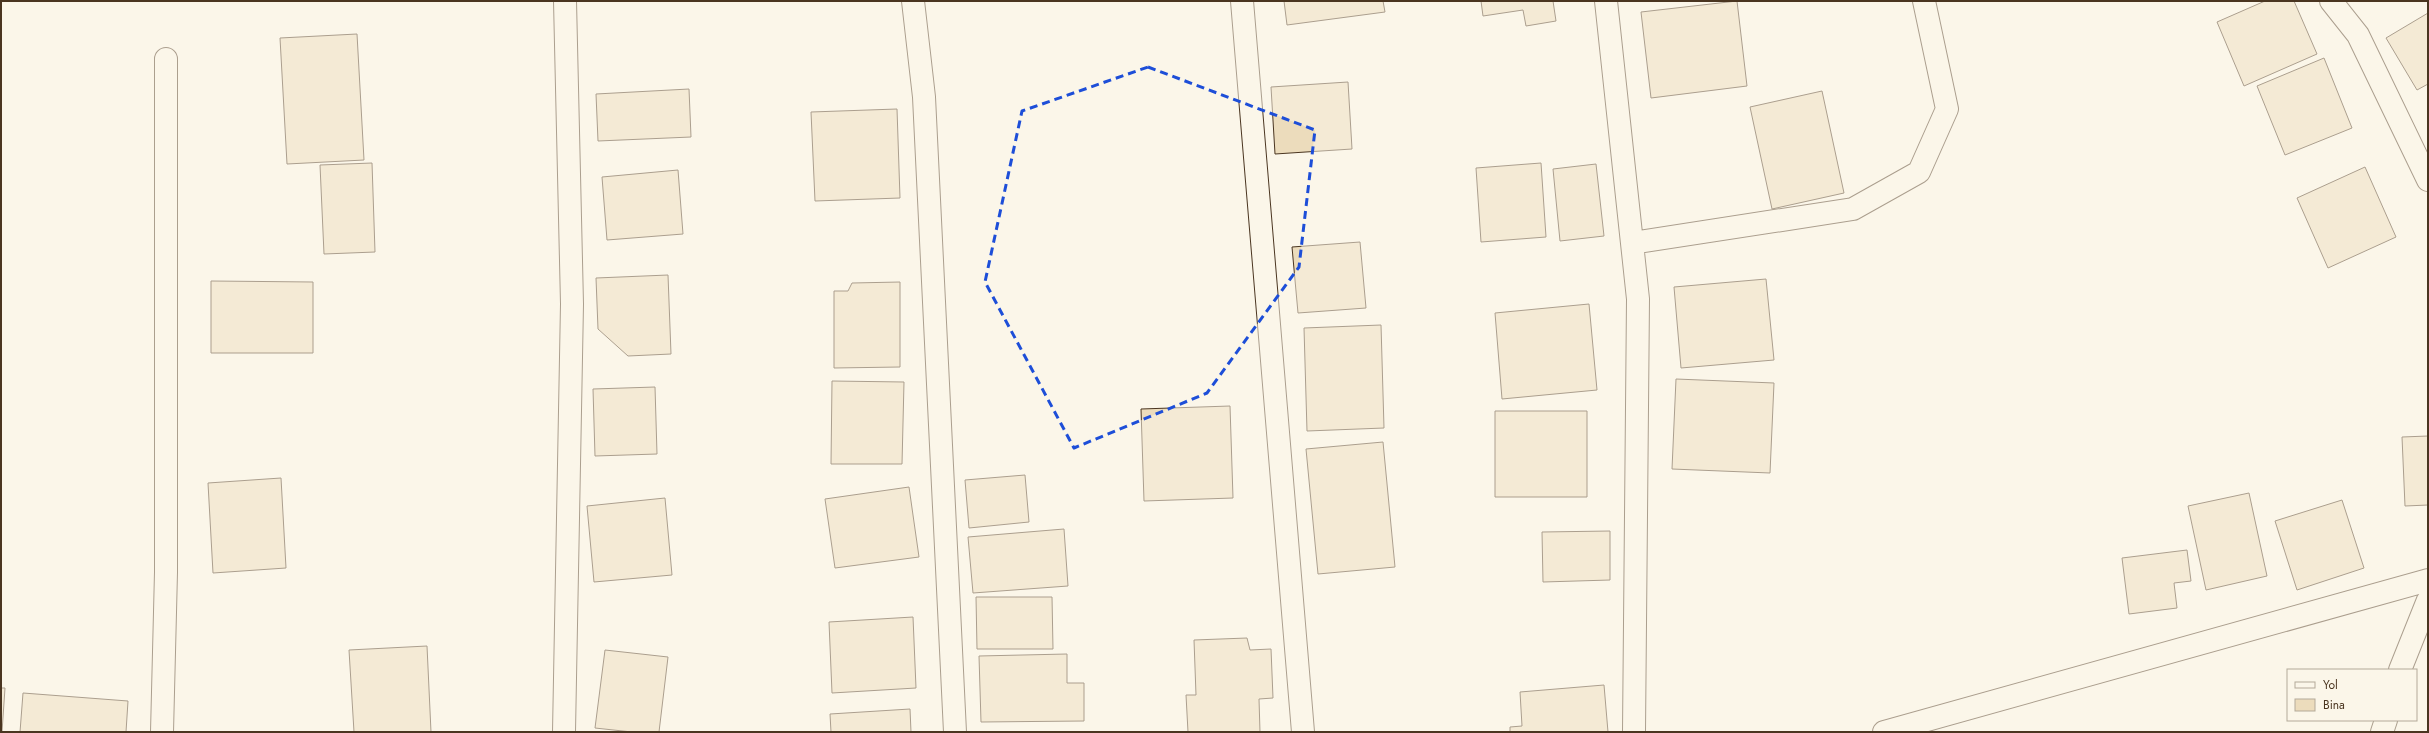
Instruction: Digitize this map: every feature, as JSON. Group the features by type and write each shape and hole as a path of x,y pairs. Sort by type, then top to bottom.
{"street":[{"path":"564,732 572,304 565,1"},
{"path":"913,1 924,97 955,732"},
{"path":"1242,1 1303,732"},
{"path":"1606,1 1638,299 1634,732"},
{"path":"1632,243 1853,209 1919,172 1947,109 1924,1"},
{"path":"2331,1 2358,35 2428,180"},
{"path":"162,732 166,572 166,59"},
{"path":"1884,732 2428,580"},
{"path":"2400,669 2428,600"},
{"path":"2382,732 2386,721"}],"highlighted area":[{"path":"1148,67 1315,130 1299,267 1207,393 1074,448 985,282 1022,111"}],"building":[{"path":"1284,1 1383,1 1385,12 1287,25"},
{"path":"1481,1 1553,1 1556,21 1526,26 1523,10 1483,16"},
{"path":"1737,1 1747,86 1651,98 1641,12"},
{"path":"2265,1 2294,1 2317,54 2244,86 2217,22"},
{"path":"2428,13 2428,84 2417,90 2386,38"},
{"path":"357,34 364,160 287,164 280,38"},
{"path":"2324,58 2352,128 2285,155 2257,86"},
{"path":"1348,82 1352,149 1275,154 1271,87"},
{"path":"689,89 691,137 598,141 596,94"},
{"path":"1822,91 1844,193 1772,209 1750,107"},
{"path":"897,109 900,198 815,201 811,112"},
{"path":"372,163 375,252 324,254 320,165"},
{"path":"1541,163 1546,237 1481,242 1476,168"},
{"path":"1596,164 1604,236 1560,241 1553,169"},
{"path":"2365,167 2396,237 2328,268 2297,198"},
{"path":"678,170 683,234 607,240 602,177"},
{"path":"1360,242 1366,308 1298,313 1292,247"},
{"path":"668,275 671,354 628,356 598,329 596,278"},
{"path":"1766,279 1774,360 1681,368 1674,287"},
{"path":"211,281 313,282 313,353 211,353"},
{"path":"900,282 900,367 834,368 834,291 848,291 852,283"},
{"path":"1589,304 1597,390 1502,399 1495,313"},
{"path":"1381,325 1384,428 1307,431 1304,328"},
{"path":"1676,379 1774,383 1770,473 1672,469"},
{"path":"832,381 904,382 902,464 831,464"},
{"path":"655,387 657,454 595,456 593,389"},
{"path":"1230,406 1233,498 1144,501 1141,409"},
{"path":"1495,411 1587,411 1587,497 1495,497"},
{"path":"2428,436 2428,505 2405,506 2402,437"},
{"path":"1383,442 1395,567 1318,574 1306,449"},
{"path":"1025,475 1029,522 969,528 965,480"},
{"path":"281,478 286,568 213,573 208,483"},
{"path":"909,487 919,557 835,568 825,499"},
{"path":"2249,493 2267,576 2206,590 2188,506"},
{"path":"665,498 672,575 594,582 587,506"},
{"path":"2342,500 2364,568 2297,590 2275,521"},
{"path":"1064,529 1068,586 973,593 968,537"},
{"path":"1610,531 1610,580 1543,582 1542,532"},
{"path":"2187,550 2191,581 2174,583 2177,608 2129,614 2122,558"},
{"path":"976,597 1052,597 1053,649 977,649"},
{"path":"913,617 916,688 832,693 829,622"},
{"path":"1247,638 1250,650 1271,649 1273,698 1259,699 1260,732 1188,732 1186,695 1196,695 1194,640"},
{"path":"427,646 431,732 354,732 349,650"},
{"path":"605,650 668,657 659,732 632,732 595,728"},
{"path":"1067,654 1067,683 1084,683 1084,721 981,722 979,656"},
{"path":"1604,685 1608,732 1510,732 1510,727 1522,726 1520,692"},
{"path":"1,688 5,688 2,732 1,732"},
{"path":"23,693 128,701 126,732 20,732"},
{"path":"910,709 911,732 831,732 830,714"}]}
